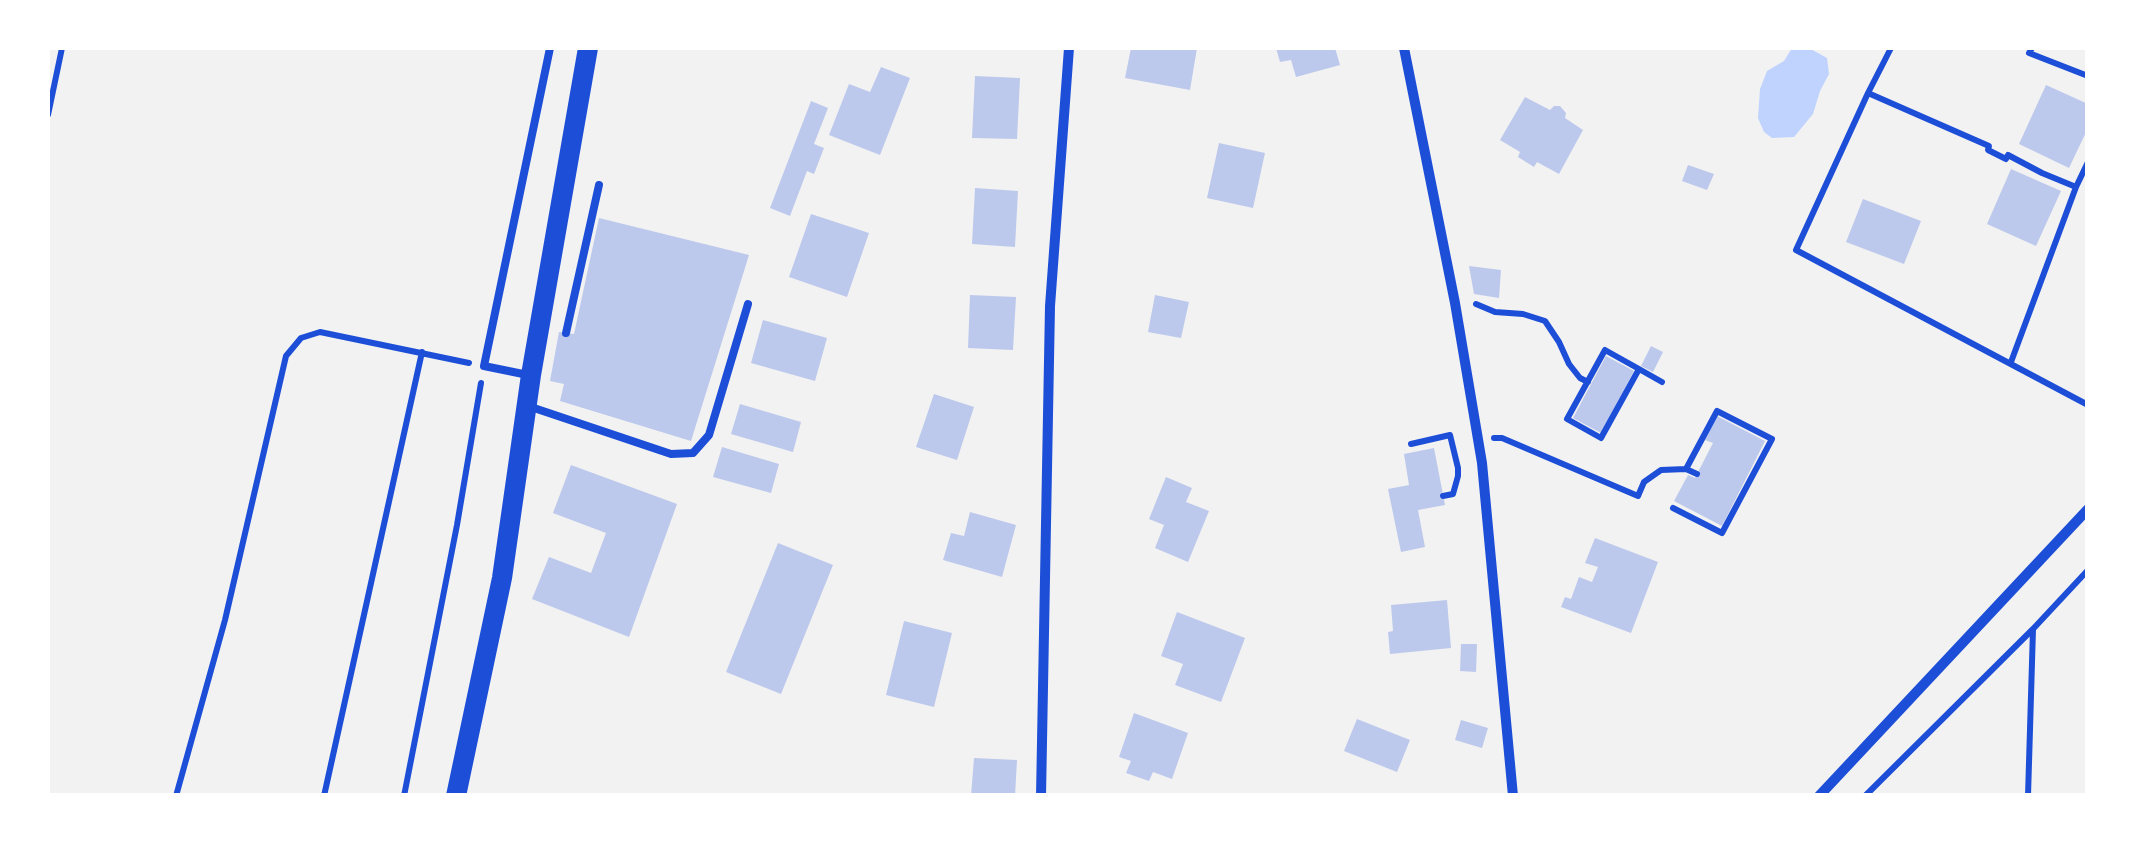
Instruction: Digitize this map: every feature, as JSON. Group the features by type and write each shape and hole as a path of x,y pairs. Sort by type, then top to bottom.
{"main road":[{"path":"456,796 502,578 531,375 588,48"}],"street":[{"path":"1040,796 1050,306 1069,48"},
{"path":"1404,48 1478,439 1513,796"},
{"path":"1819,796 2088,509"}],"lane":[{"path":"531,375 484,366 550,48"},
{"path":"566,333 599,185"},
{"path":"526,406 672,454 693,453 709,436 748,304"}],"path":[{"path":"48,115 62,48"},
{"path":"1891,48 1796,250 2088,406"},
{"path":"2032,48 2029,53 2088,76"},
{"path":"1868,93 2076,187"},
{"path":"2010,362 2088,162"},
{"path":"1476,304 1494,312 1524,314 1545,322 1569,364 1589,384"},
{"path":"176,796 225,620 286,356 302,338 320,332 484,366 404,796"},
{"path":"1639,369 1601,438 1567,419 1605,350 1639,369 1662,382"},
{"path":"324,796 422,352"},
{"path":"1673,508 1722,533 1772,439 1718,411 1686,469"},
{"path":"1411,444 1450,435 1458,476 1453,494 1443,496"},
{"path":"1478,439 1502,438 1638,496 1644,482 1654,474 1672,468 1697,474"},
{"path":"1865,796 2088,570"},
{"path":"2028,796 2033,629"}],"water":[{"path":"1792,48 1809,48 1827,58 1829,74 1813,114 1794,137 1772,138 1764,132 1758,118 1760,89 1767,71 1784,61"}],"building":[{"path":"1131,48 1197,48 1190,90 1125,78"},
{"path":"1276,48 1335,48 1340,65 1296,77 1291,60 1280,62"},
{"path":"881,67 910,78 880,155 829,135 849,84 870,92"},
{"path":"975,76 1020,78 1017,139 972,138"},
{"path":"2046,85 2088,104 2088,128 2069,168 2019,144"},
{"path":"1525,97 1550,110 1560,106 1565,118 1583,130 1559,174 1537,162 1534,167 1518,157 1520,152 1500,140"},
{"path":"811,101 828,108 814,144 824,148 814,174 807,171 790,216 770,208"},
{"path":"1219,143 1265,153 1253,208 1207,198"},
{"path":"1688,165 1714,174 1707,190 1682,181"},
{"path":"2011,169 2061,191 2036,246 1987,224"},
{"path":"975,188 1018,191 1015,247 972,244"},
{"path":"1863,199 1921,221 1904,264 1846,242"},
{"path":"811,214 869,233 847,297 789,277"},
{"path":"599,218 749,255 691,441 560,401 564,384 550,381 559,332 574,334"},
{"path":"1469,266 1501,270 1499,298 1474,294"},
{"path":"970,295 1016,297 1013,350 968,348"},
{"path":"1155,295 1189,302 1181,338 1148,332"},
{"path":"763,320 827,338 815,381 751,363"},
{"path":"1651,346 1663,352 1653,372 1641,366"},
{"path":"1606,356 1634,371 1601,433 1573,418"},
{"path":"934,394 974,407 957,460 916,447"},
{"path":"740,404 801,422 793,452 731,434"},
{"path":"1717,416 1765,441 1722,526 1674,501 1688,475 1695,478 1713,443 1705,440"},
{"path":"722,447 779,464 771,493 713,477"},
{"path":"1434,448 1445,505 1418,510 1425,547 1401,552 1388,489 1409,485 1404,454"},
{"path":"571,465 677,504 629,637 532,599 549,557 591,573 606,533 553,513"},
{"path":"1166,477 1192,488 1186,502 1209,511 1188,562 1155,548 1164,525 1149,519"},
{"path":"970,512 1016,525 1002,577 943,560 951,533 964,536"},
{"path":"1595,538 1658,562 1631,633 1561,607 1565,597 1571,599 1579,577 1592,582 1598,567 1585,563"},
{"path":"778,543 833,565 781,694 726,672"},
{"path":"1447,600 1451,648 1390,654 1391,605"},
{"path":"1177,612 1245,638 1221,702 1175,685 1183,664 1161,656"},
{"path":"904,621 952,633 934,707 886,695"},
{"path":"1461,644 1477,644 1476,672 1460,671"},
{"path":"1134,713 1188,733 1172,779 1153,772 1149,781 1126,773 1131,761 1119,757"},
{"path":"1357,719 1410,740 1397,772 1344,751"},
{"path":"1461,720 1488,728 1482,748 1455,740"},
{"path":"974,758 1017,760 1015,796 971,796"}]}
